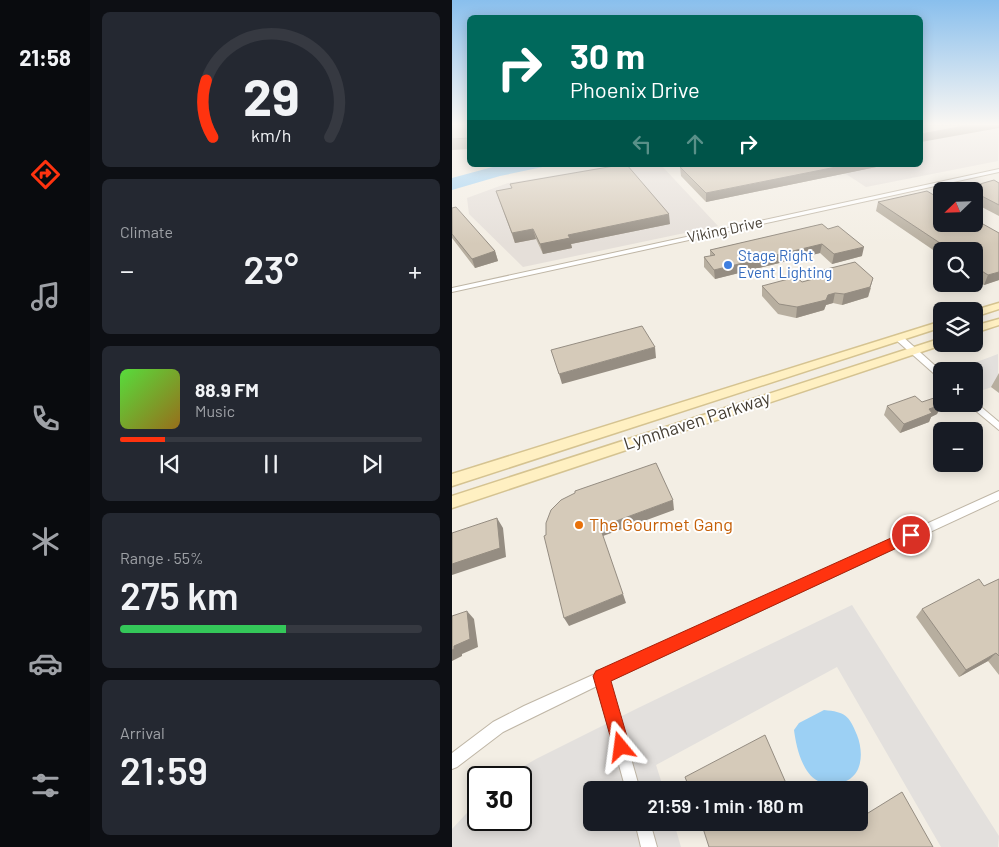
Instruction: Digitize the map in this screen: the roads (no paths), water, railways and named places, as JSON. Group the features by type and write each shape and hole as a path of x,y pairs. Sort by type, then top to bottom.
{"main road":[{"path":"983,311 998,306"},
{"path":"983,327 998,322"},
{"name":"Lynnhaven Parkway","path":"452,480 933,327"},
{"name":"Lynnhaven Parkway","path":"452,502 933,343"}],"street":[{"name":"Viking Drive","path":"452,290 998,170"},
{"path":"900,338 933,368"},
{"path":"982,412 998,427"},
{"path":"452,762 498,727 601,676 998,495"},
{"path":"601,676 630,781"},
{"path":"645,831 649,847"}],"water":[{"path":"493,167 543,167 500,176 452,190 452,178"},
{"path":"824,710 837,712 849,719 857,735 861,753 858,769 854,775 845,781 818,781 812,777 804,766 796,744 794,730 799,723"}],"place":[{"name":"Stage Right Event Lighting","path":"728,265"},
{"name":"The Gourmet Gang","path":"579,525"}]}
